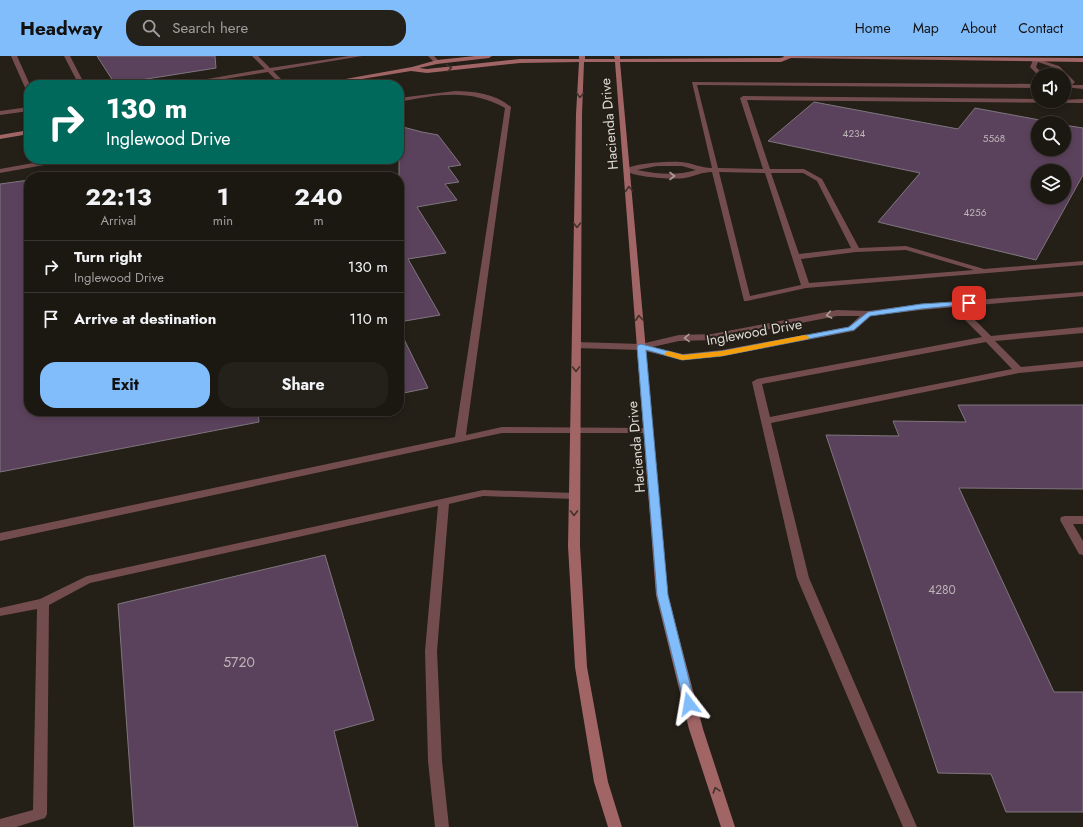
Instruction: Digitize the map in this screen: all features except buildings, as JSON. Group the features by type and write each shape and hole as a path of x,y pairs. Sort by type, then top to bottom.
{"main road":[{"path":"411,70 420,65 489,56"},
{"path":"347,80 411,70 427,71 520,61 582,58 781,60 788,56 1083,60"},
{"name":"Hacienda Drive","path":"582,58 579,114 574,546 581,667 601,782 615,827"},
{"name":"Hacienda Drive","path":"618,58 662,595 696,730 728,827"},
{"path":"0,137 24,133"}],"street":[{"path":"14,56 25,80"},
{"path":"67,56 79,80"},
{"path":"256,56 279,80"},
{"path":"207,80 309,62 359,56"},
{"path":"430,56 437,62"},
{"path":"1034,68 1036,59 1058,68"},
{"path":"1031,86 694,82 747,299 806,286 1083,263"},
{"path":"1071,86 1083,87"},
{"path":"404,99 459,92 480,94 496,99 508,107 460,439"},
{"path":"1076,96 1082,101"},
{"path":"806,286 743,98 1031,101"},
{"path":"1071,101 1082,101"},
{"path":"0,113 24,109"},
{"path":"0,171 38,164"},
{"path":"627,170 657,164 682,164 703,170 804,171 820,180 856,250"},
{"path":"627,170 658,176 684,176 703,170"},
{"path":"796,257 856,250 906,248 986,271"},
{"name":"Inglewood Drive","path":"641,347 679,338 712,337 837,313 868,314 921,307 1083,294"},
{"path":"954,304 1019,370"},
{"name":"Inglewood Drive","path":"576,346 641,347 682,357 722,353 851,328 868,314"},
{"path":"910,827 803,578 757,382 988,339 1083,330"},
{"path":"766,421 1019,370 1083,364"},
{"path":"0,537 502,430 648,431"},
{"path":"0,612 43,603 87,580 484,493 574,496"},
{"path":"442,827 436,761 431,651 444,502"},
{"path":"1083,520 1065,520 1083,551"},
{"path":"0,825 40,814 43,603"}],"slow traffic":[{"path":"668,354 682,357 722,353 805,337"}],"route":[{"path":"689,704 662,595 641,347 682,357 722,353 851,328 868,314 921,307 969,303"}]}
